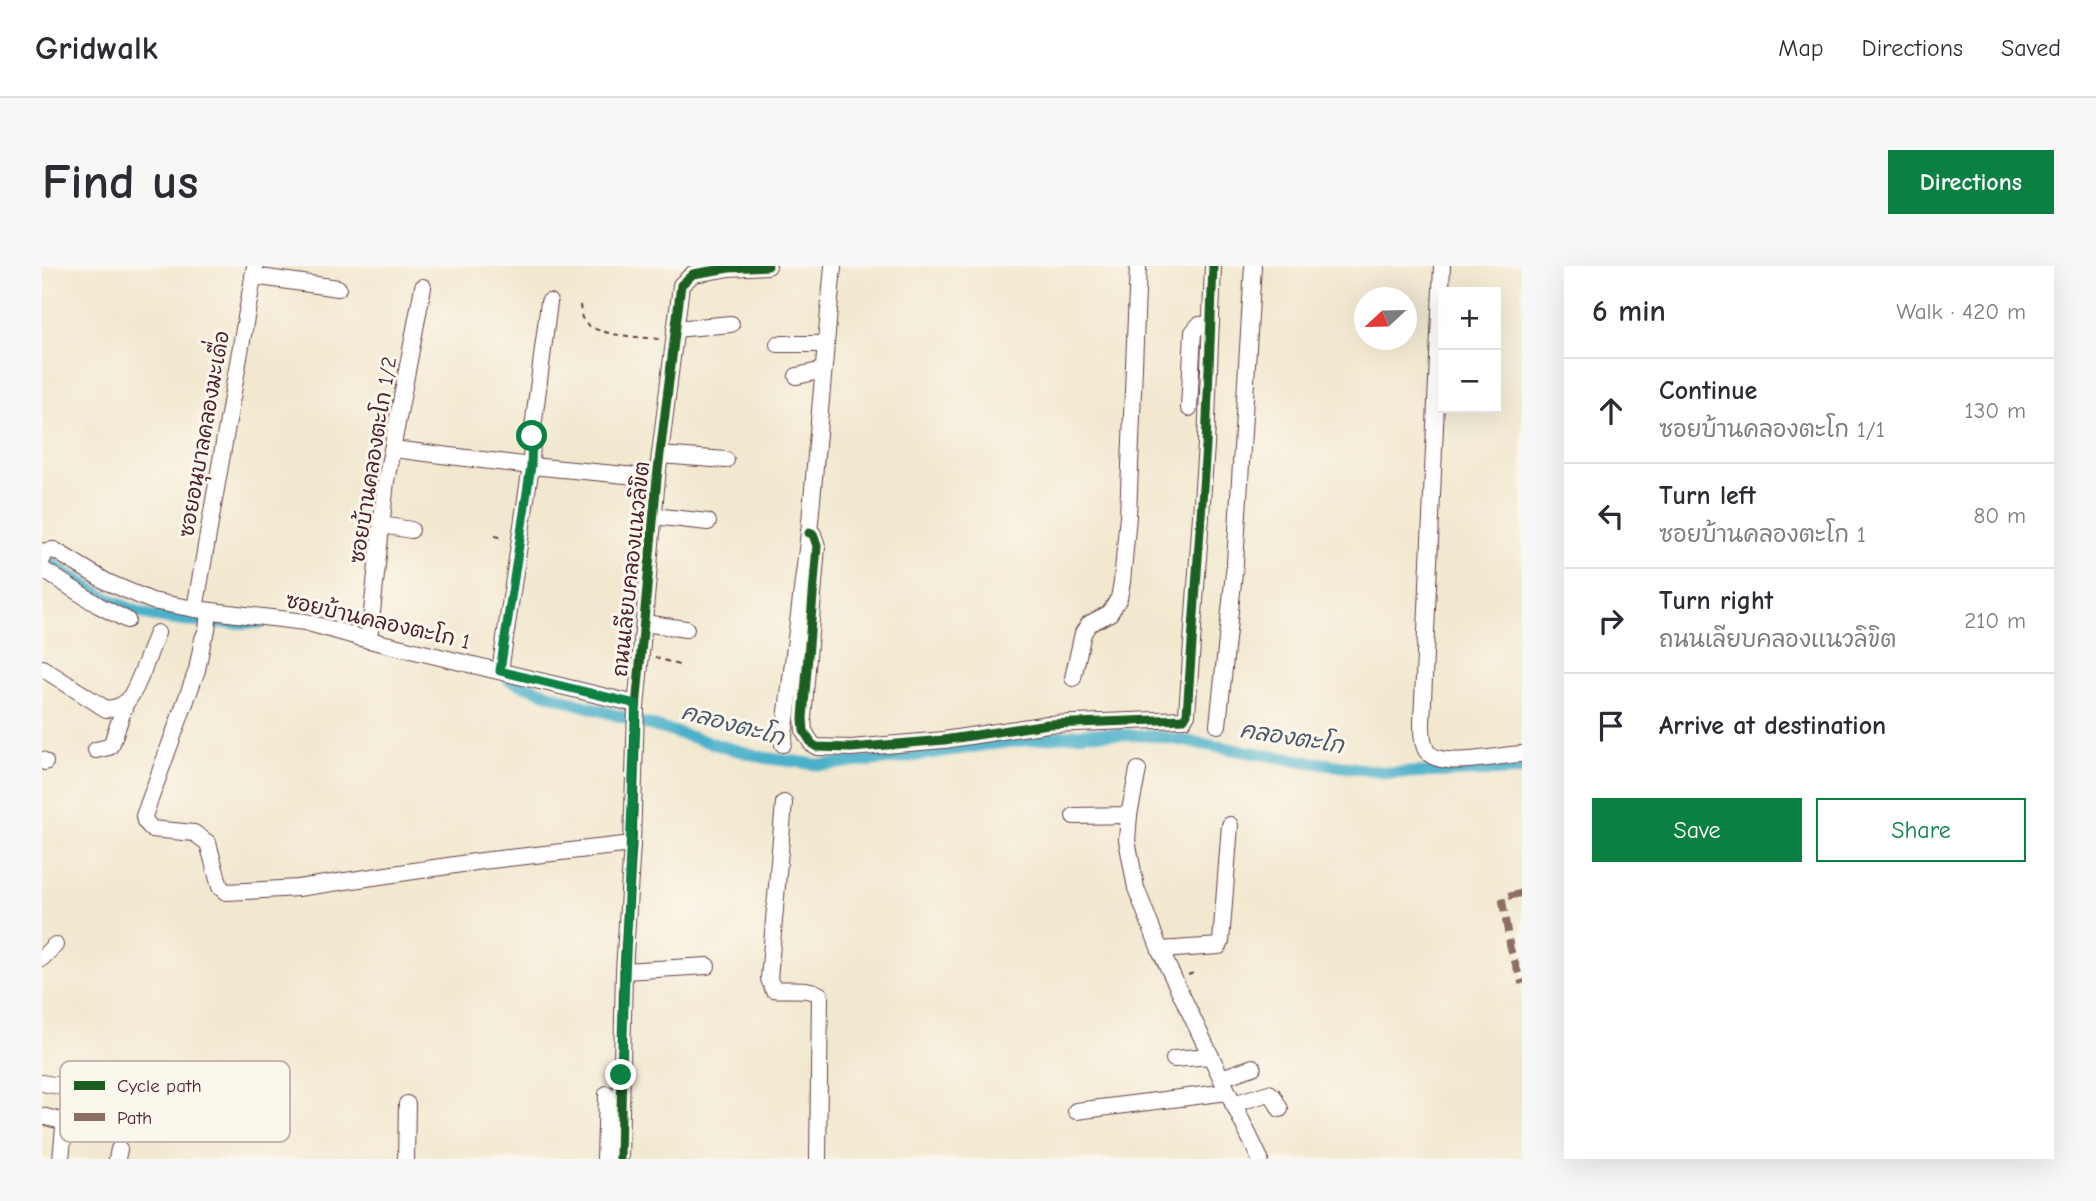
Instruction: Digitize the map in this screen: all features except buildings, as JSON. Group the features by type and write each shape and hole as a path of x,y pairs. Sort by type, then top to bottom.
{"street":[{"name":"ถนนเลียบคลองแนวลิขิต","path":"613,1158 632,844 636,706 657,478 681,285 685,272 693,274 729,268 768,266"},
{"path":"783,744 809,533 833,266"},
{"path":"1073,678 1083,634 1089,624 1110,613 1119,598 1122,582 1138,266"},
{"path":"809,533 813,534 817,546 803,718 804,732 811,744 817,747 851,748 944,740 1048,724 1184,719 1187,714 1206,445 1213,266"},
{"path":"1218,725 1235,563 1253,266"},
{"path":"1442,266 1422,709 1423,740 1427,751 1435,757 1448,760 1476,760 1522,754"},
{"path":"254,271 338,288"},
{"name":"ซอยอนุบาลคลองมะเดื่อ","path":"254,271 197,670 144,816 145,821 152,829 194,833 208,843 220,887 226,892 298,888 482,861 632,844"},
{"name":"ซอยบ้านคลองตะโก 1/2","path":"369,640 386,481 423,287"},
{"path":"500,671 531,466 532,436 549,302"},
{"path":"674,335 730,324"},
{"path":"1189,408 1193,332 1199,325 1211,324"},
{"path":"778,344 826,344"},
{"path":"797,376 823,370"},
{"path":"393,449 657,478"},
{"path":"660,455 726,460"},
{"path":"653,516 708,522"},
{"path":"382,525 411,530"},
{"name":"ซอยบ้านคลองตะโก 1","path":"44,556 54,550 107,582 152,601 205,616 305,622 636,706"},
{"path":"42,569 127,620"},
{"path":"644,623 686,629"},
{"path":"96,750 104,749 112,743 126,702 134,692 158,633"},
{"path":"42,668 106,709 126,702"},
{"path":"1138,769 1127,840 1136,888 1160,950 1260,1159"},
{"path":"784,803 769,979 773,989 804,990 820,995 818,1159"},
{"path":"1074,816 1129,815"},
{"path":"1160,950 1219,946 1230,825"},
{"path":"42,958 55,945"},
{"path":"624,971 707,966"},
{"path":"1174,1059 1211,1056"},
{"path":"1228,1091 1253,1067"},
{"path":"42,1083 60,1086"},
{"path":"1076,1111 1228,1091 1269,1093 1280,1109"},
{"path":"607,1094 613,1158"},
{"path":"406,1159 407,1104"},
{"path":"42,1116 60,1120"}],"path":[{"path":"580,305 582,318 587,324 606,332 674,335"},
{"path":"641,653 681,666"}],"waterway":[{"name":"คลองตะโก","path":"42,557 88,587 136,611 165,619 260,623"},
{"name":"คลองตะโก","path":"509,680 578,704 725,747 766,758 821,765 900,758 1090,733 1156,736 1389,773 1522,770"}],"marked path":[{"path":"1522,893 1502,898 1510,947 1522,984"}],"cycle path":[{"path":"620,1159 624,971 632,844 636,708 657,478 681,285 693,274 729,268 768,266"},
{"path":"809,533 813,534 817,546 803,718 804,731 817,747 851,748 944,740 1048,724 1184,719 1187,714 1206,445 1213,266"}],"route":[{"path":"532,436 531,466 500,671 636,704 621,1075"}]}
